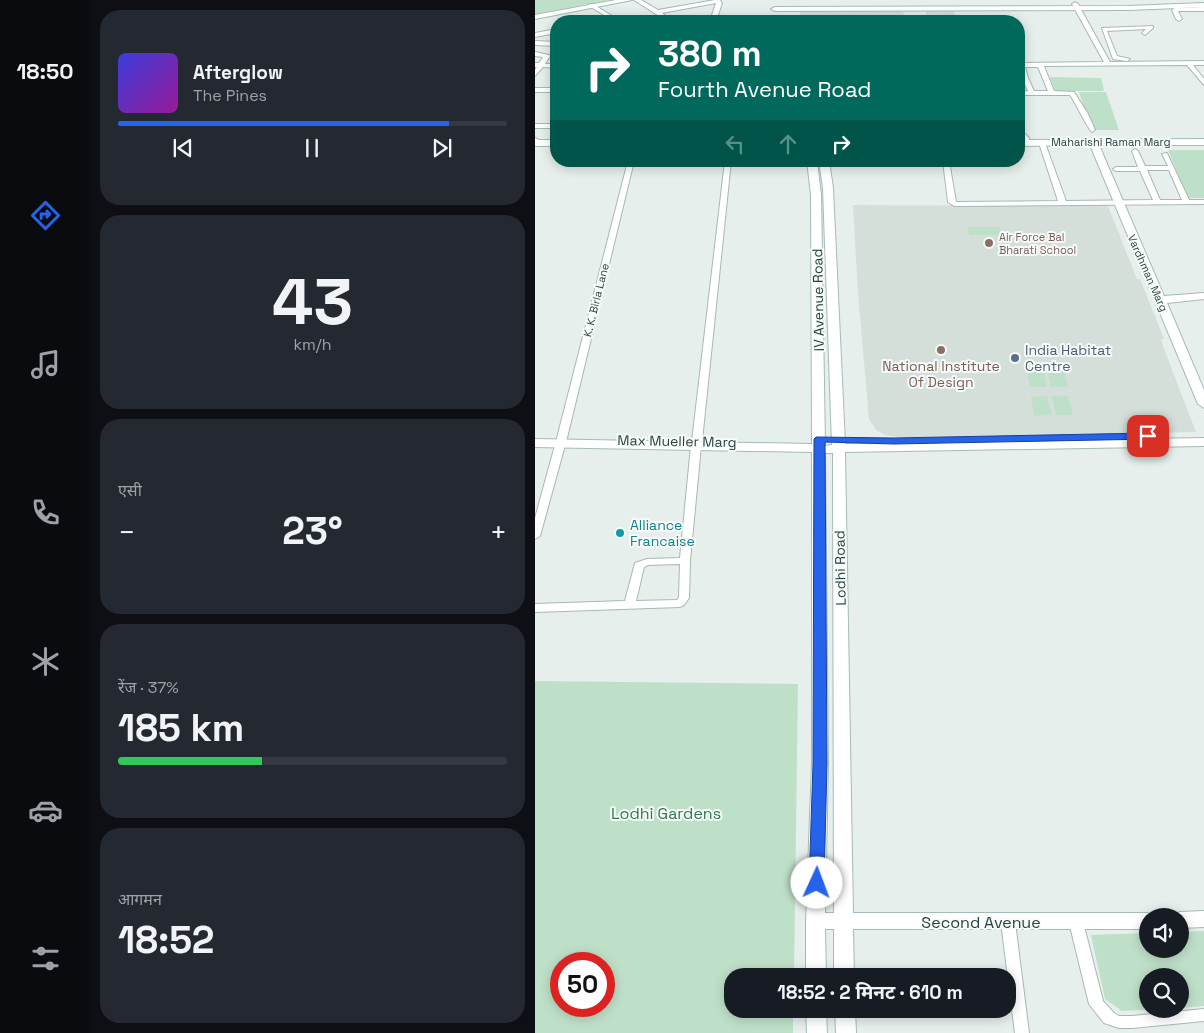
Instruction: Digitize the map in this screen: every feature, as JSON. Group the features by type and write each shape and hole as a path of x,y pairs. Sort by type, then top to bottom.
{"main road":[{"path":"593,6 617,0"},
{"path":"535,16 628,0"},
{"path":"775,8 1076,6 1129,8 1204,4"},
{"name":"Maharishi Raman Marg","path":"1025,140 1204,140"},
{"name":"Maharishi Raman Marg","path":"1025,141 1042,143 1204,140"},
{"path":"535,141 550,142"},
{"name":"Vardhman Marg","path":"1093,142 1204,404"},
{"name":"IV Avenue Road","path":"813,167 816,195 819,444"},
{"name":"Lodhi Road","path":"827,167 838,444 844,968"},
{"path":"1160,300 1204,296"},
{"path":"1160,300 1204,302"},
{"path":"819,444 863,447 1204,436"},
{"name":"Max Mueller Marg","path":"535,438 561,441 807,447 819,444"},
{"name":"Max Mueller Marg","path":"535,443 561,441"},
{"path":"967,443 1204,442"},
{"name":"Lodhi Road","path":"816,968 815,921 820,764 819,444"},
{"path":"1189,920 1204,919"},
{"name":"Second Avenue","path":"815,921 1139,921"},
{"path":"816,1018 817,1033"},
{"path":"845,1018 846,1033"}],"street":[{"path":"637,0 661,15"},
{"path":"657,12 717,0 719,3 715,15"},
{"path":"593,6 607,15"},
{"path":"1076,6 1107,64"},
{"path":"1179,19 1175,10 1204,10"},
{"path":"1145,33 1151,27 1113,27 1104,29 1115,58 1204,63"},
{"path":"535,35 550,32"},
{"path":"535,43 550,44"},
{"path":"535,54 547,56 538,65 535,74"},
{"path":"1025,65 1107,64 1204,58"},
{"path":"1188,63 1204,84"},
{"path":"1039,64 1052,93"},
{"path":"1025,78 1032,93"},
{"path":"535,90 550,90"},
{"path":"1025,93 1073,93 1092,130"},
{"path":"535,126 550,125"},
{"path":"1042,143 1063,204"},
{"path":"1135,151 1157,202"},
{"path":"1165,154 1187,202"},
{"name":"K. K. Birla Lane","path":"535,536 561,441 630,167"},
{"path":"535,608 680,603 684,598 685,561 727,167"},
{"path":"947,167 952,202 954,204 1204,202"},
{"path":"1116,169 1172,168"},
{"path":"629,606 639,565 647,562 685,561"},
{"path":"1008,922 1023,1032"},
{"path":"1076,922 1096,1004 1109,1018 1119,1022 1132,1022 1204,1015"}],"shaded area":[{"path":"800,11 903,11 904,15 800,15"},
{"path":"926,11 954,11 955,15 926,15"},
{"path":"853,205 1108,206 1137,279 1140,279 1164,339 1161,339 1164,349 1196,432 904,438 885,435 876,430 869,419 858,293"}],"green space":[{"path":"535,0 610,0 535,14"},
{"path":"1050,77 1101,78 1104,91 1055,91"},
{"path":"1079,92 1106,92 1119,130 1092,130"},
{"path":"1168,150 1204,150 1204,198 1188,198"},
{"path":"968,227 1000,227 1001,235 969,235"},
{"path":"1026,369 1043,369 1047,387 1030,387"},
{"path":"1047,369 1063,369 1068,387 1051,387"},
{"path":"1047,396 1052,415 1034,416 1031,397"},
{"path":"1052,396 1068,396 1073,415 1056,415"},
{"name":"Lodhi Gardens","path":"535,681 798,684 794,968 724,968 724,1018 793,1018 793,1033 535,1033"},
{"path":"1204,931 1204,1006 1189,1007 1189,968 1139,968 1139,1010 1122,1011 1105,999 1091,935 1139,933 1139,958 1189,958 1189,932"}],"place":[{"name":"Air Force Bal Bharati School","path":"989,243"},
{"name":"National Institute Of Design","path":"941,350"},
{"name":"India Habitat Centre","path":"1015,358"},
{"name":"Alliance Francaise","path":"620,533"}],"route":[{"path":"817,883 820,764 819,439 894,441 1148,436"}]}
